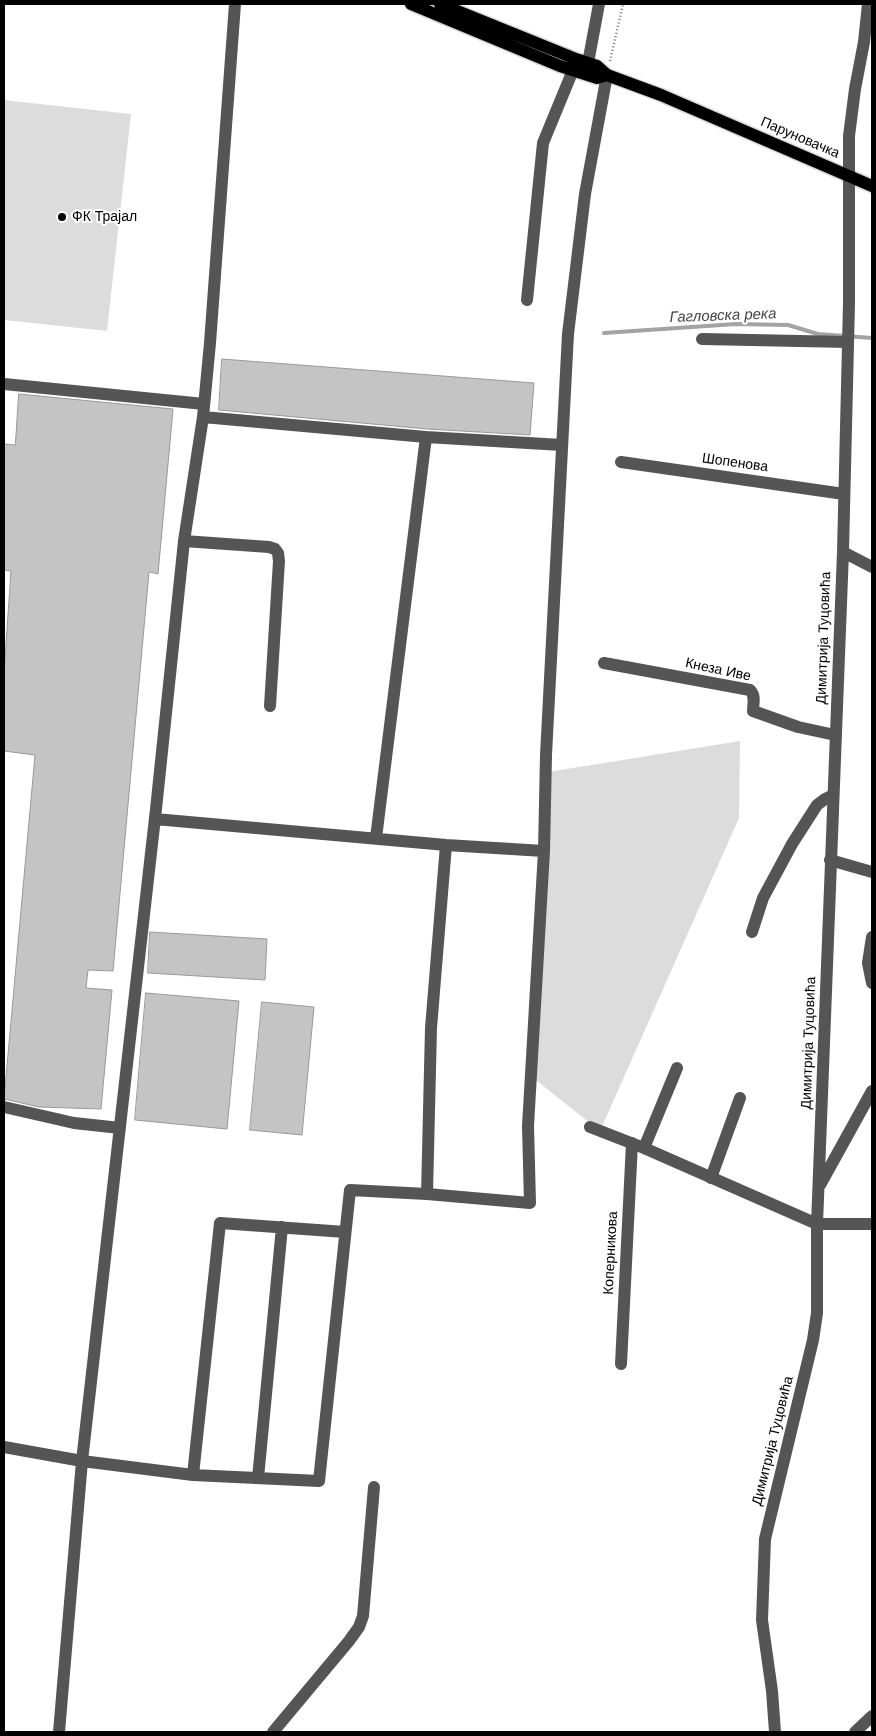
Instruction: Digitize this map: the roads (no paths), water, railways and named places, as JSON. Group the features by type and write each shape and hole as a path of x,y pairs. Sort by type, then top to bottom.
{"main road":[{"name":"Паруновачка","path":"411,4 579,64 597,66 607,75 662,95 848,175"},
{"name":"Паруновачка","path":"440,4 579,64"},
{"path":"848,175 872,186"}],"street":[{"path":"59,1732 82,1461 155,818 184,541 203,417 235,4"},
{"path":"527,300 542,143 579,64 599,4"},
{"name":"Паруновачка","path":"848,175 851,113 864,42 868,4"},
{"path":"4,1446 82,1461 193,1475 319,1481 350,1190 427,1194 530,1203 528,1126 544,851 546,746 568,334 583,204 607,75"},
{"name":"Димитрија Туцовића","path":"775,1732 772,1691 762,1620 765,1539 813,1340 816,1313 817,1224 843,552 849,303 848,175"},
{"path":"702,339 848,345"},
{"path":"4,384 204,404"},
{"path":"203,417 426,438 562,445"},
{"path":"376,838 426,438"},
{"name":"Шопенова","path":"621,462 844,494"},
{"path":"184,541 269,547 275,549 278,553 278,582 270,706"},
{"path":"843,552 872,567"},
{"name":"Кнеза Иве","path":"604,662 750,690 754,698 753,711 798,727 835,735"},
{"path":"752,932 763,898 792,844 817,805 825,798 833,795"},
{"path":"155,818 446,845 544,851"},
{"path":"427,1194 431,1028 446,845"},
{"path":"830,860 872,872"},
{"path":"871,975 868,955 872,937"},
{"name":"Коперникова","path":"621,1364 638,1146 677,1068"},
{"path":"711,1178 740,1098"},
{"path":"819,1188 870,1098"},
{"path":"4,1107 74,1123 120,1128"},
{"path":"590,1127 817,1224 872,1224"},
{"path":"193,1475 220,1223 345,1232"},
{"path":"258,1478 282,1227"},
{"path":"273,1732 349,1641 358,1627 363,1609 374,1487"},
{"path":"855,1732 872,1716"}],"waterway":[{"name":"Гагловска река","path":"604,333 736,324 788,325 818,334 872,338"}],"place":[{"name":"ФК Трајал","path":"62,217"}]}
